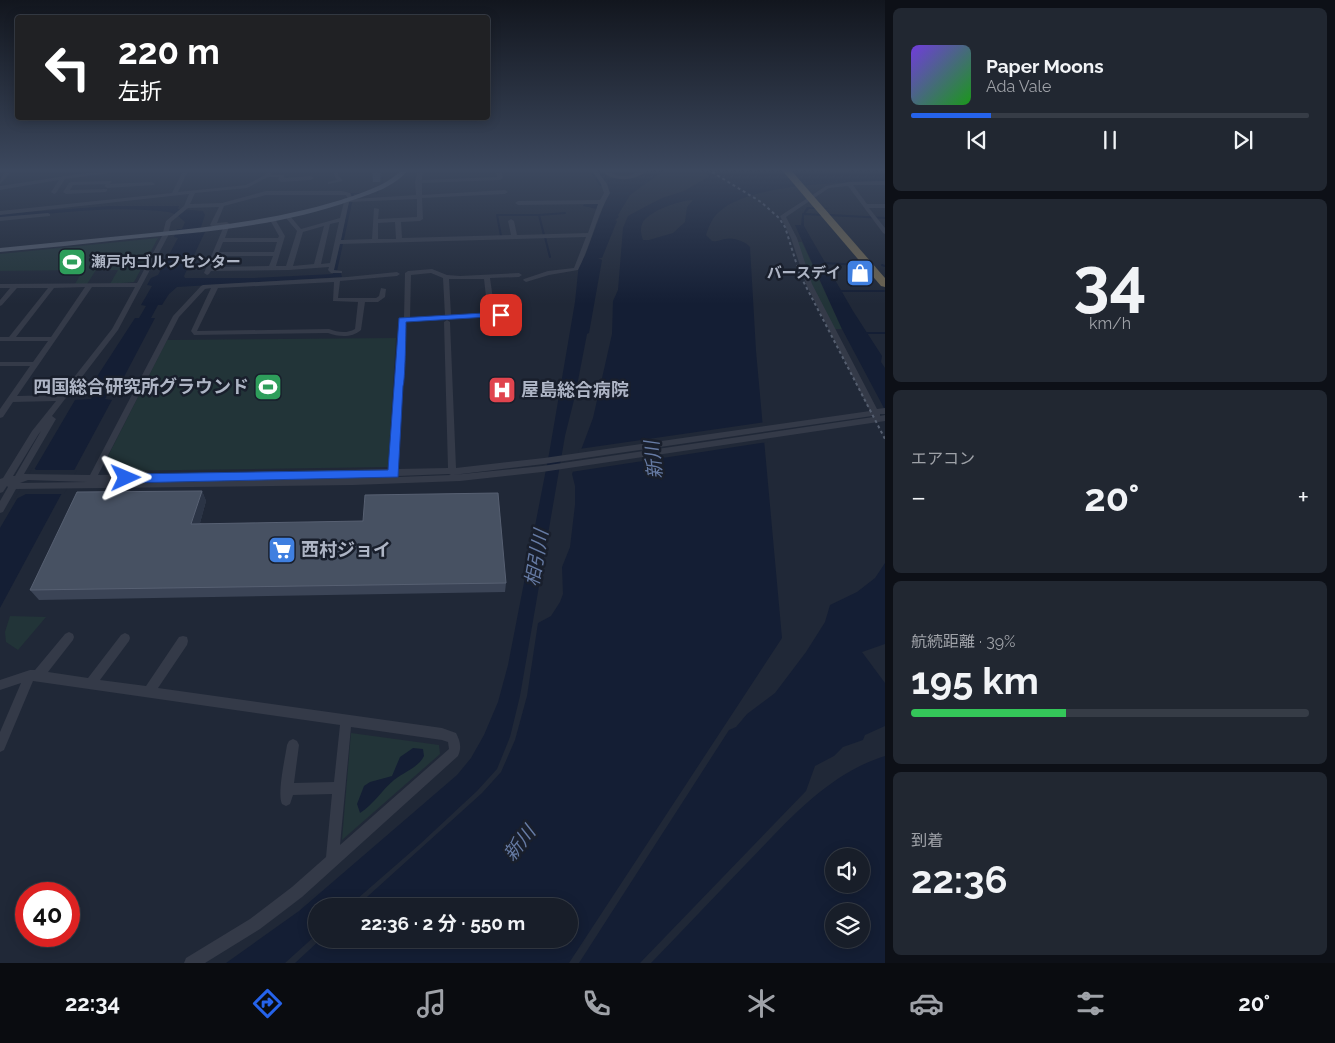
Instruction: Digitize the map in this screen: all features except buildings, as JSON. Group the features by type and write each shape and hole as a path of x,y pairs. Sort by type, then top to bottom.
{"highway":[{"path":"826,214 885,284"},
{"path":"828,214 885,276"}],"main road":[{"path":"0,250 228,226 273,220 299,214"}],"street":[{"path":"2,485 36,433 115,330 166,233 164,229 175,214"},
{"path":"218,214 213,225 228,224 228,226 208,271 332,265"},
{"path":"338,276 332,272 332,265 340,242 344,214"},
{"path":"375,241 376,214"},
{"path":"376,221 420,219 420,214"},
{"path":"526,280 548,273 576,269 598,214"},
{"path":"2,485 70,486 91,482 460,478 881,415 805,276 789,226 782,216 785,214"},
{"path":"871,214 885,232"},
{"path":"0,219 48,215"},
{"path":"288,217 300,231"},
{"path":"300,231 343,218"},
{"path":"272,268 282,236 273,220"},
{"path":"398,220 399,240"},
{"path":"317,266 327,224"},
{"path":"510,224 514,237"},
{"path":"289,268 300,231"},
{"path":"340,242 590,235"},
{"path":"222,240 281,240"},
{"path":"215,254 276,254"},
{"path":"407,318 408,273 432,271 446,276 487,277 519,275"},
{"path":"91,482 176,316 203,287 338,276 397,274"},
{"path":"338,276 334,300 381,299 383,290"},
{"path":"446,276 452,472"},
{"path":"487,277 492,315"},
{"path":"11,339 53,285"},
{"path":"0,415 90,285"},
{"path":"0,286 139,285"},
{"path":"0,304 15,286"},
{"path":"215,286 201,313 194,331 196,334 329,331 335,334 352,334 358,330 362,300"},
{"path":"393,478 398,386 400,382 402,320 407,318 448,319 501,315"},
{"path":"0,339 53,339"},
{"path":"0,364 34,364"},
{"path":"11,398 63,398"},
{"path":"0,509 24,477 63,398"},
{"path":"393,478 543,465"},
{"path":"2,485 24,477 75,476 91,482"},
{"path":"0,746 34,675 69,636"},
{"path":"91,683 125,638"},
{"path":"149,691 182,641"},
{"path":"0,686 34,675 452,737 455,746 454,752 297,892 254,924 191,963"},
{"path":"332,861 346,720"},
{"path":"293,745 286,794 340,788"}],"shaded area":[{"name":"瀬戸内ゴルフセンター","path":"158,238 134,282 110,284 118,270 96,270 87,284 75,284 83,270 0,271 0,254"},
{"path":"797,242 802,242 842,329 834,329 811,284"},
{"name":"四国総合研究所グラウンド","path":"396,338 388,467 107,471 111,463 108,456 167,340"},
{"path":"10,616 46,617 18,650 6,642 5,632"},
{"path":"351,733 439,745 440,754 342,840"}],"water":[{"path":"1,214 46,214 0,219"},
{"path":"174,214 205,215 199,233 205,232 184,276 185,278 254,278 333,274 346,214 350,214 337,271 337,273 341,273 342,277 177,287 169,294 162,305 158,305 151,318 155,318 115,394 108,394 105,399 112,400 0,608 0,528 75,400 91,399 93,395 87,394 87,392 135,318 139,318 146,306 141,305 152,286 147,285 151,278 158,275 178,238 174,237 177,229 182,229 185,222"},
{"name":"相引川","path":"601,214 619,214 602,258 598,258 602,260 589,333 587,334 565,436 520,696 510,737 497,769 477,791 419,845 358,898 314,898 457,775 471,758 484,735 498,702 508,665 549,454 575,302 579,263 585,256"},
{"name":"新川","path":"632,214 652,214 645,219 641,226 643,240 649,240 673,233 685,222 686,214 718,214 706,235 712,241 735,239 742,241 750,247 756,351 782,638 569,963 295,963 311,948 578,948 578,898 366,898 482,793 501,772 515,740 527,696 538,623 551,616 563,594 562,567 570,547 575,505 575,486 572,474 593,418 612,334 613,301 618,290 623,228 628,216"},
{"path":"805,214 804,226 853,311 882,356 881,362 885,368 885,410 842,329 795,225 801,225 802,215"},
{"path":"885,563 885,644 862,652 885,683 885,726 865,735 863,740 843,747 834,756 815,766 806,791 640,963 579,963 729,730 736,727 747,714 775,693 806,652 825,622 830,605 857,592 875,578"},
{"path":"413,748 423,749 424,756 422,760 394,780 360,813 357,804 364,786 370,782 392,776 400,757"},
{"path":"885,756 885,963 651,963 793,816 826,787 864,764"},
{"path":"308,903 308,942 285,963 226,963"}],"pier":[{"path":"766,422 768,442 571,472 579,449"},
{"path":"33,467 36,470 77,470 64,494 26,494 14,500"}],"waterway":[{"path":"539,215 553,214"},
{"path":"803,216 803,214 824,215"},
{"path":"501,236 497,215 539,215"},
{"path":"539,215 544,235"},
{"path":"829,215 885,218"},
{"path":"545,237 550,257"},
{"path":"823,263 862,265"},
{"path":"840,291 884,291"},
{"path":"864,333 885,333"}],"railway":[{"path":"774,214 785,227 800,275 885,439"}],"place":[{"name":"瀬戸内ゴルフセンター","path":"72,262"},
{"name":"バースデイ","path":"860,273"},
{"name":"四国総合研究所グラウンド","path":"268,387"},
{"name":"屋島総合病院","path":"502,390"},
{"name":"西村ジョイ","path":"282,550"}],"route":[{"path":"126,478 394,474 402,320 406,318 501,315"}]}
